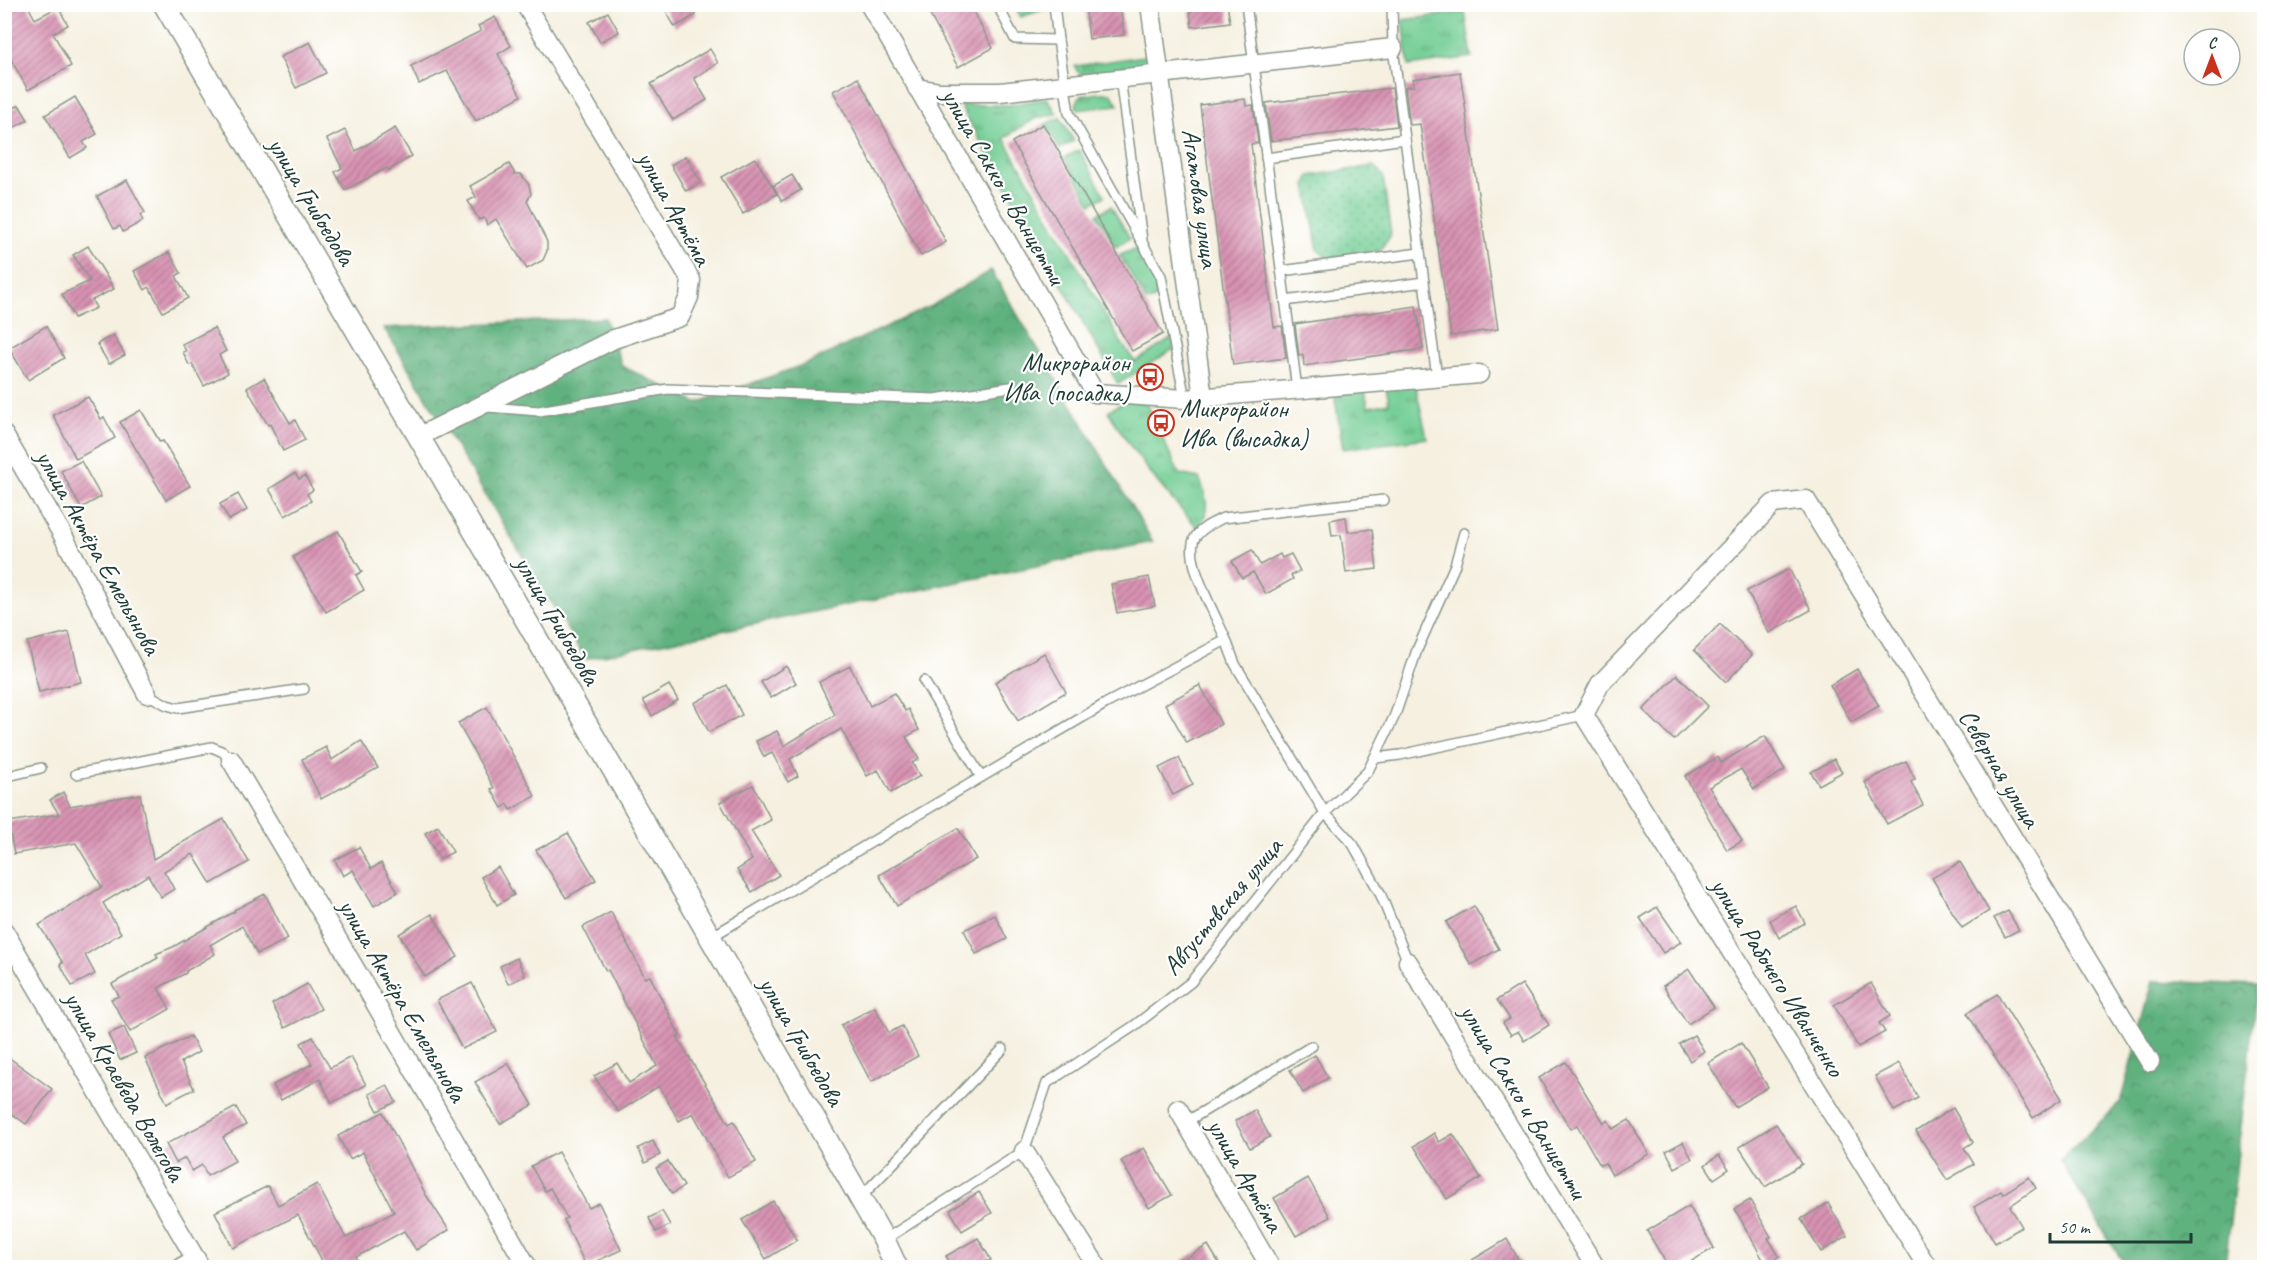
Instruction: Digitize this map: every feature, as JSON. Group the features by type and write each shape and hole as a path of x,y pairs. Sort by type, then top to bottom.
{"street":[{"name":"улица Грибоедова","path":"164,4 420,436 711,937 860,1198 890,1258"},
{"name":"улица Артёма","path":"420,436 614,339 680,317 689,297 691,280 525,4"},
{"name":"улица Сакко и Ванцетти","path":"869,4 1095,393 1185,399"},
{"name":"Агатовая улица","path":"1150,4 1203,398"},
{"path":"917,88 940,92 1000,92 1393,48"},
{"path":"1185,399 1479,374"},
{"name":"улица Актёра Емельянова","path":"4,435 61,532 147,694"},
{"name":"Северная улица","path":"1584,715 1600,684 1773,504 1806,500 2150,1062"},
{"name":"улица Рабочего Иванченко","path":"1584,715 1928,1268"},
{"name":"улица Актёра Емельянова","path":"231,760 360,976 528,1268"},
{"name":"улица Краеведа Волегова","path":"4,931 199,1263"},
{"name":"улица Сакко и Ванцетти","path":"1408,962 1596,1268"},
{"name":"улица Артёма","path":"1182,1116 1271,1268"},
{"path":"1024,1151 1098,1268"},
{"path":"180,1268 199,1263"}],"lane":[{"path":"997,4 1015,39 1058,40"},
{"path":"1054,4 1069,113 1161,276 1185,399"},
{"path":"1246,4 1297,389"},
{"path":"1392,4 1393,48 1437,378"},
{"path":"1120,78 1143,244"},
{"path":"1266,158 1405,139"},
{"path":"1281,272 1420,253"},
{"path":"1285,301 1424,282"},
{"path":"482,406 539,411 668,389 935,399 1010,387"},
{"path":"1384,500 1223,518 1206,526 1195,537 1191,552 1194,567 1235,664 1325,813 1353,844 1380,893 1408,962"},
{"name":"Августовская улица","path":"1024,1151 1047,1083 1134,1026 1191,982 1325,813 1368,771 1395,715 1417,651 1455,566 1464,533"},
{"path":"711,937 1105,704 1226,640"},
{"path":"924,681 981,777"},
{"path":"147,694 178,708 304,689"},
{"path":"1375,758 1400,755 1584,715"},
{"path":"76,774 195,748 212,747 223,752 231,760"},
{"path":"4,777 41,768"},
{"path":"1182,1116 1312,1047"},
{"path":"860,1198 1003,1049"},
{"path":"890,1258 1024,1151"}],"green space":[{"path":"1014,5 1041,5 1042,10 1021,17"},
{"path":"1465,12 1472,57 1409,66 1403,20"},
{"path":"1151,55 1143,67 1083,75 1077,71 1075,66"},
{"path":"1111,93 1118,105 1078,110 1076,105 1080,96"},
{"path":"1047,98 1057,114 1036,118 1004,138 1121,342 1135,362 1172,338 1174,349 1118,384 960,105 1009,105"},
{"path":"1060,118 1074,141 1060,149 1045,124"},
{"path":"1079,150 1105,196 1091,204 1065,158"},
{"path":"1374,166 1383,176 1391,235 1380,251 1328,259 1318,250 1306,185 1309,176"},
{"path":"1111,206 1130,238 1116,247 1097,214"},
{"path":"1137,248 1157,287 1158,297 1147,302 1120,255"},
{"path":"991,270 1153,542 585,659 384,328 605,318 622,366 697,403 808,363 933,305"},
{"path":"1415,383 1427,438 1343,449 1334,393 1365,390 1368,407 1389,403 1386,387"},
{"path":"1127,400 1147,403 1179,474 1199,478 1204,490 1206,511 1205,518 1197,527 1149,471 1108,411"},
{"path":"2153,981 2257,985 2225,1267 2126,1267 2060,1160 2120,1103"}],"building":[{"path":"4,4 27,4 35,19 58,7 68,25 53,33 71,66 28,90 4,47"},
{"path":"662,4 690,4 696,15 675,27"},
{"path":"924,4 969,4 993,48 958,67"},
{"path":"1085,4 1120,4 1124,35 1089,39"},
{"path":"1189,4 1227,4 1230,22 1192,27"},
{"path":"608,12 619,32 600,42 589,22"},
{"path":"495,17 511,46 498,54 521,96 476,121 447,71 419,84 411,66 481,31 478,26"},
{"path":"310,42 326,73 296,88 280,57"},
{"path":"710,49 718,63 694,78 707,100 673,120 651,84"},
{"path":"1460,72 1498,329 1451,336 1420,124 1410,125 1405,87 1414,86 1413,79"},
{"path":"858,78 946,242 921,256 833,91"},
{"path":"1392,88 1397,126 1271,141 1266,103"},
{"path":"75,97 97,134 83,142 87,148 70,158 45,115"},
{"path":"1245,99 1246,106 1253,105 1258,143 1251,144 1274,327 1282,326 1286,358 1233,365 1200,105"},
{"path":"19,105 28,120 4,133 4,113"},
{"path":"1043,124 1163,334 1132,351 1012,142"},
{"path":"395,128 412,156 389,170 387,168 345,190 335,172 342,168 327,139 345,130 356,151"},
{"path":"686,156 701,183 686,191 671,165"},
{"path":"755,158 777,194 743,214 721,177"},
{"path":"509,164 515,174 521,174 529,185 531,194 527,201 547,242 547,251 543,260 527,269 496,219 487,225 484,218 479,220 468,201 476,197 470,186"},
{"path":"792,175 801,190 782,201 773,186"},
{"path":"127,180 145,213 140,215 143,221 123,232 120,226 114,229 97,196"},
{"path":"88,246 114,289 92,300 96,308 74,318 62,294 90,281 73,255"},
{"path":"169,252 181,273 176,276 188,298 163,312 149,287 145,290 134,271"},
{"path":"1416,306 1423,349 1304,366 1303,355 1299,356 1295,324"},
{"path":"46,326 64,358 28,380 9,348"},
{"path":"214,328 226,351 219,355 228,373 204,386 192,364 189,365 182,344"},
{"path":"113,335 125,355 109,364 97,344"},
{"path":"264,378 290,423 295,420 305,440 283,451 270,424 268,425 247,388"},
{"path":"88,397 101,419 104,417 115,438 76,459 53,415"},
{"path":"141,410 190,486 166,500 120,422"},
{"path":"81,461 101,497 81,508 61,471"},
{"path":"295,473 299,479 305,476 313,490 307,494 311,501 285,516 269,489"},
{"path":"238,494 247,510 229,520 220,504"},
{"path":"1346,517 1348,532 1372,529 1377,569 1346,573 1341,535 1332,536 1330,520"},
{"path":"338,531 362,572 356,575 364,590 326,612 293,557"},
{"path":"1252,550 1260,565 1280,554 1282,558 1291,554 1300,571 1291,575 1293,579 1266,594 1253,572 1242,578 1232,561"},
{"path":"1789,569 1811,610 1769,633 1747,591"},
{"path":"1149,577 1155,606 1117,613 1111,584"},
{"path":"1720,624 1752,655 1726,682 1694,650"},
{"path":"69,632 81,682 39,692 27,642"},
{"path":"1044,653 1066,692 1018,721 995,682"},
{"path":"786,666 796,683 771,698 761,682"},
{"path":"850,666 870,706 894,693 905,711 908,709 919,730 906,737 919,759 912,763 920,776 891,793 878,770 867,776 841,729 790,759 798,776 788,782 772,753 764,757 756,741 777,731 784,746 835,715 819,682"},
{"path":"1857,669 1879,706 1851,722 1830,685"},
{"path":"1677,675 1708,706 1674,740 1643,710"},
{"path":"669,685 678,700 652,716 643,700"},
{"path":"727,685 742,715 709,732 694,703"},
{"path":"1200,685 1221,724 1187,743 1165,704"},
{"path":"487,707 535,796 511,810 508,804 502,808 491,789 494,788 458,723"},
{"path":"1765,736 1785,770 1754,789 1741,769 1709,787 1742,841 1727,850 1685,776 1718,757 1721,763"},
{"path":"361,741 378,768 321,799 302,759 326,747 332,760"},
{"path":"1179,758 1193,785 1173,795 1159,768"},
{"path":"1834,759 1842,772 1819,785 1811,772"},
{"path":"1906,761 1915,779 1911,782 1923,805 1887,824 1865,782"},
{"path":"753,785 771,820 751,831 779,875 752,892 737,870 752,860 720,802"},
{"path":"63,792 70,806 140,794 153,859 224,819 249,862 211,884 193,854 164,871 174,889 161,897 148,875 103,903 121,933 85,955 95,974 72,986 60,964 63,963 39,925 102,887 76,843 14,854 8,822 59,814 50,800"},
{"path":"438,826 453,852 440,859 425,833"},
{"path":"958,828 976,859 897,906 879,875"},
{"path":"568,833 596,880 566,898 536,850"},
{"path":"359,847 371,869 381,863 398,892 374,906 353,870 343,876 335,860"},
{"path":"1960,862 1989,911 1962,928 1932,878"},
{"path":"498,867 514,895 497,905 481,877"},
{"path":"265,894 288,939 257,954 242,926 210,945 215,954 158,988 170,1009 130,1032 111,999 119,996 112,984 158,958 156,954 173,947"},
{"path":"1474,906 1499,949 1471,965 1446,922"},
{"path":"1796,906 1805,923 1779,938 1770,920"},
{"path":"1657,907 1681,942 1663,953 1640,918"},
{"path":"2008,911 2019,930 2005,937 1994,918"},
{"path":"611,912 645,978 650,976 680,1036 677,1037 729,1124 734,1121 756,1162 728,1177 693,1113 679,1121 659,1086 618,1112 594,1076 617,1063 629,1083 657,1066 608,970 606,971 583,927"},
{"path":"432,914 458,957 425,977 399,934"},
{"path":"995,915 1007,939 976,954 964,930"},
{"path":"517,958 525,976 508,984 500,966"},
{"path":"1689,969 1714,1007 1688,1024 1663,986"},
{"path":"472,983 497,1032 462,1049 437,1000"},
{"path":"1871,983 1890,1016 1879,1023 1885,1032 1858,1047 1834,1005"},
{"path":"307,984 321,1009 285,1028 272,1004"},
{"path":"1522,984 1549,1025 1524,1041 1518,1031 1511,1035 1503,1023 1510,1019 1497,1000"},
{"path":"1997,994 2062,1099 2033,1118 1967,1013"},
{"path":"875,1007 889,1033 902,1026 918,1056 871,1082 841,1025"},
{"path":"124,1027 136,1053 120,1060 108,1034"},
{"path":"1694,1035 1704,1051 1690,1061 1679,1044"},
{"path":"190,1036 199,1052 181,1062 194,1089 167,1103 145,1058"},
{"path":"313,1037 330,1068 351,1057 366,1085 332,1103 320,1079 281,1100 273,1085 312,1064 301,1043"},
{"path":"1741,1043 1768,1087 1735,1107 1708,1063"},
{"path":"4,1054 52,1089 26,1124 4,1108"},
{"path":"1315,1055 1328,1078 1303,1093 1290,1070"},
{"path":"1566,1062 1604,1123 1608,1120 1613,1129 1629,1120 1649,1154 1612,1175 1605,1163 1600,1165 1577,1125 1571,1129 1539,1078"},
{"path":"508,1063 533,1105 500,1124 475,1082"},
{"path":"1899,1063 1918,1098 1894,1111 1875,1076"},
{"path":"387,1085 396,1102 378,1111 369,1094"},
{"path":"236,1107 246,1125 223,1137 235,1161 207,1176 202,1165 192,1171 185,1158 176,1163 166,1144"},
{"path":"1953,1108 1973,1142 1964,1148 1974,1164 1947,1180 1916,1131"},
{"path":"1255,1110 1270,1137 1250,1148 1235,1121"},
{"path":"383,1112 426,1195 449,1230 416,1250 404,1231 356,1257 362,1268 326,1268 298,1215 233,1248 215,1212 268,1186 278,1205 317,1184 346,1238 394,1212 363,1152 350,1159 338,1136"},
{"path":"1776,1124 1802,1164 1765,1187 1739,1147"},
{"path":"1434,1133 1439,1142 1453,1134 1481,1178 1447,1199 1414,1146"},
{"path":"653,1141 660,1155 645,1163 638,1148"},
{"path":"1683,1142 1692,1159 1675,1168 1666,1151"},
{"path":"1144,1148 1172,1195 1149,1208 1121,1161"},
{"path":"558,1152 589,1208 599,1203 621,1250 586,1266 564,1220 567,1218 550,1188 545,1191 531,1166"},
{"path":"1719,1155 1729,1169 1714,1179 1705,1165"},
{"path":"668,1161 684,1186 672,1194 656,1168"},
{"path":"2029,1177 2036,1188 2010,1206 2022,1227 1995,1243 1974,1207 2001,1191 2003,1194"},
{"path":"1308,1178 1330,1217 1296,1236 1274,1198"},
{"path":"979,1192 992,1213 962,1231 950,1210"},
{"path":"1750,1200 1779,1256 1766,1265 1735,1209"},
{"path":"773,1201 797,1240 766,1259 742,1220"},
{"path":"1828,1203 1847,1236 1821,1252 1801,1219"},
{"path":"1689,1206 1714,1248 1680,1268 1669,1268 1647,1231"},
{"path":"662,1211 670,1225 656,1232 649,1218"},
{"path":"978,1238 991,1260 986,1262 989,1268 953,1268 946,1256"},
{"path":"1507,1239 1523,1268 1459,1268"},
{"path":"1208,1245 1222,1268 1170,1268"}],"place":[{"name":"Микрорайон Ива (посадка)","path":"1150,377"},
{"name":"Микрорайон Ива (высадка)","path":"1161,423"}]}
